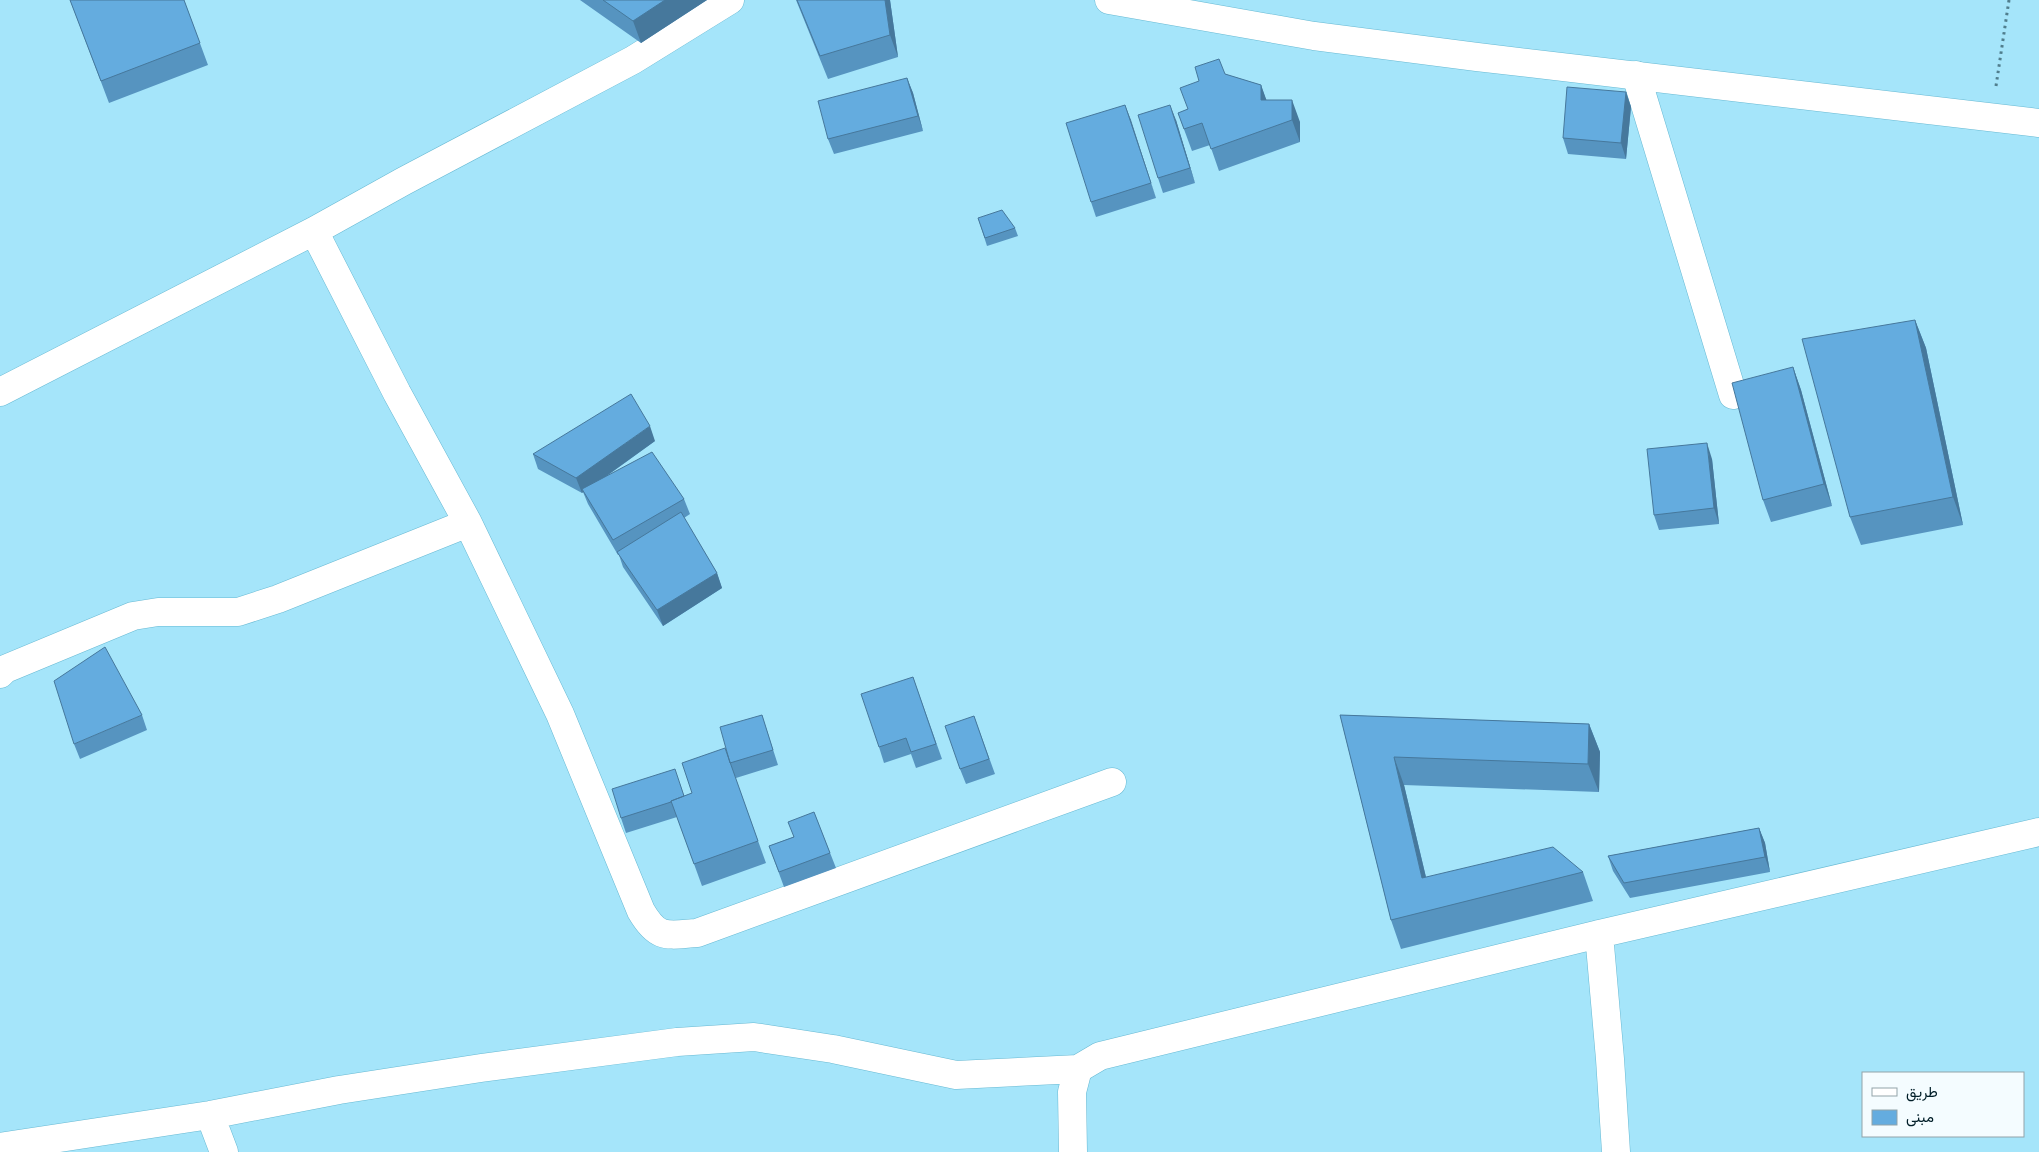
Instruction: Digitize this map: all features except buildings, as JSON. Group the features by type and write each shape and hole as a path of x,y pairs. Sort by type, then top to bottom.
{"street":[{"path":"0,392 314,231 412,176 633,60 730,0"},
{"path":"1109,0 1324,37 1477,57 2039,123"},
{"path":"1636,75 1733,395"},
{"path":"314,231 397,393 468,523 560,714 642,911 649,924 664,935 697,933 1112,782"},
{"path":"0,674 6,669 134,616 158,612 238,612 468,523"},
{"path":"0,1147 210,1115 339,1090 481,1068 677,1042 754,1037 833,1049 956,1075 1078,1070 1100,1056 1598,934 2039,832"},
{"path":"1598,934 1610,1059 1616,1152"},
{"path":"1073,1152 1072,1092 1078,1070"},
{"path":"210,1115 224,1152"}],"path":[{"path":"1991,118 2009,0"}]}
